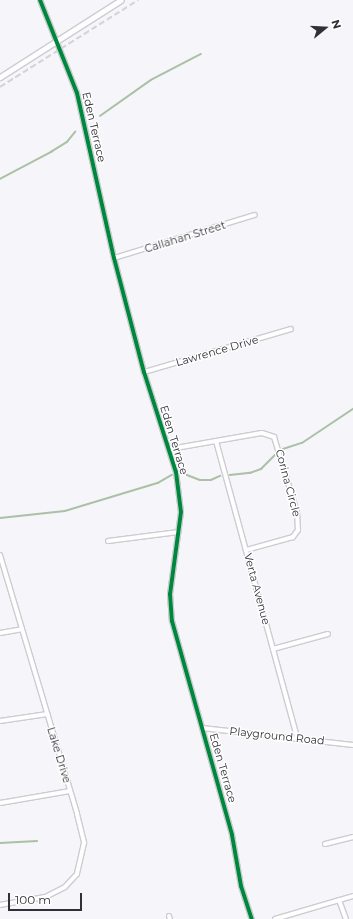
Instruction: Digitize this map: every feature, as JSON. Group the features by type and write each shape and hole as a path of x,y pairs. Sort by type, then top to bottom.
{"street":[{"name":"Eden Terrace","path":"40,0 77,93 114,258 144,372 170,450 180,492 178,532 170,606 176,635 232,835 241,886 252,919"},
{"path":"0,77 121,0"},
{"name":"Callahan Street","path":"114,258 255,215"},
{"name":"Lawrence Drive","path":"144,372 291,329"},
{"name":"Corina Circle","path":"170,450 266,433 274,438 279,446 296,512 298,530 293,536 246,550"},
{"name":"Verta Avenue","path":"216,441 298,738"},
{"path":"108,541 178,532"},
{"name":"Lake Drive","path":"0,555 84,843 77,874 65,887 54,894 0,906"},
{"path":"0,633 22,629"},
{"path":"273,649 328,634"},
{"path":"0,721 47,714"},
{"name":"Playground Road","path":"202,728 353,745"},
{"path":"0,803 70,791"},
{"path":"325,844 353,837"},
{"path":"275,919 353,896"},
{"path":"339,900 346,919"}],"waterway":[{"path":"100,116 151,80 201,54"},
{"path":"0,179 67,142 75,132"},
{"path":"283,449 302,443 353,409"},
{"path":"230,475 250,473 261,469 276,454"},
{"path":"182,473 200,480 211,480 220,476"},
{"path":"0,518 65,511 158,483 172,475"},
{"path":"0,843 37,841"}],"railway":[{"path":"0,87 138,0"}],"cycle path":[{"path":"40,0 77,93 114,258 144,372 176,472 181,512 170,594 172,621 232,835 241,886 252,919"}]}
